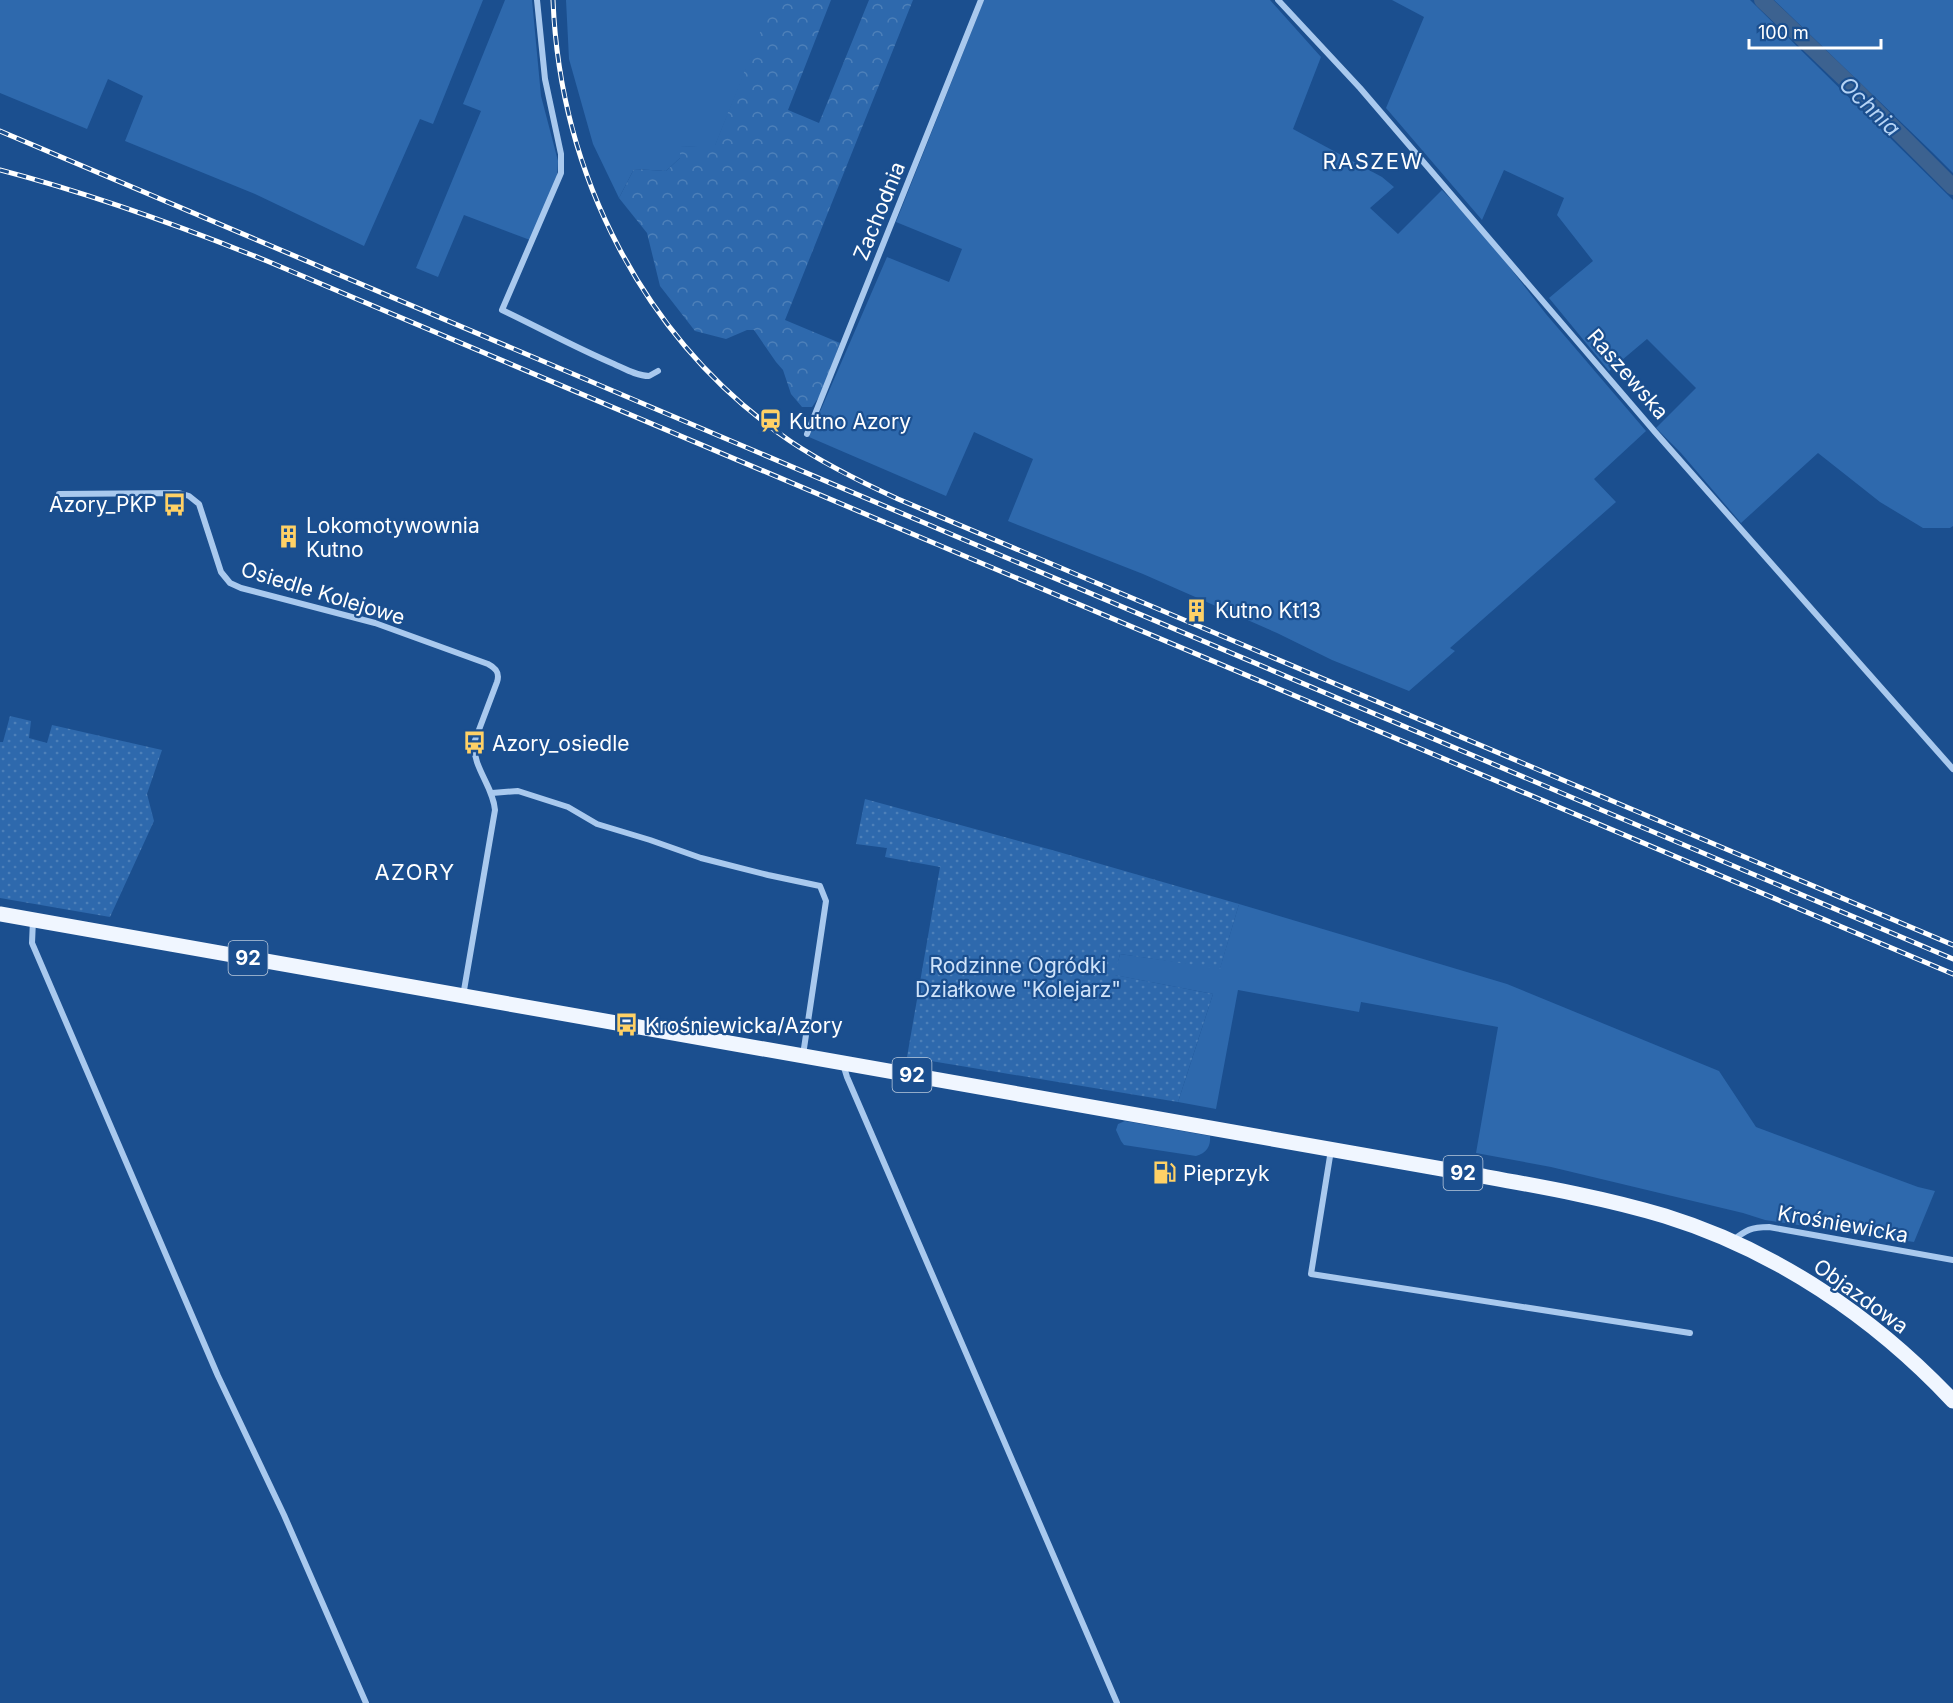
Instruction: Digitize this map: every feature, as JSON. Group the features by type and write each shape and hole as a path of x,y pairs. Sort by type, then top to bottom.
{"main road":[{"name":"92","path":"0,914 1594,1197 1667,1217 1732,1241"},
{"name":"Objazdowa","path":"1732,1241 1807,1281 1861,1318 1921,1368 1953,1401"}],"street":[{"path":"537,0 544,79 561,154 561,173 502,310 542,328 583,351 636,374 649,376 658,371"},
{"name":"Zachodnia","path":"807,434 981,0"},
{"name":"Raszewska","path":"1278,0 1360,88 1655,432 1953,769"},
{"name":"Osiedle Kolejowe","path":"59,494 179,493 189,496 199,504 221,572 230,583 375,623 495,668 498,682 474,743 473,753 492,793 495,810 494,826 463,996"},
{"path":"492,793 518,791 568,807 597,824 700,858 820,886 826,901 803,1056"},
{"path":"33,920 32,943 218,1376 284,1515 366,1703"},
{"path":"843,1063 847,1077 1118,1703"},
{"path":"1331,1149 1311,1274 1690,1333"},
{"name":"Krośniewicka","path":"1732,1241 1753,1227 1769,1227 1953,1260"}],"green space":[{"path":"0,0 483,0 433,124 420,119 364,246 255,194 125,141 143,96 108,79 87,129 0,93"},
{"path":"505,0 532,0 541,96 558,161 557,177 530,240 464,215 438,277 416,268 481,111 463,104"},
{"path":"566,0 774,0 715,146 681,147 680,158 666,171 634,169 619,198 593,144 569,59"},
{"path":"773,0 831,0 788,110 819,123 869,0 913,0 785,320 840,343 821,394 812,407 802,407 791,394 783,370 754,330 747,330 726,339 695,331 660,286 647,233 619,198 634,169 666,171 680,158 680,147 715,145"},
{"path":"984,0 1270,0 1321,57 1293,129 1382,177 1394,187 1370,208 1398,234 1442,190 1480,229 1546,314 1646,431 1594,479 1616,502 1450,648 1455,651 1409,691 1332,660 1143,574 1008,521 1033,459 974,432 946,496 809,437 887,257 949,282 962,249 896,222"},
{"path":"1392,0 1750,0 1953,200 1953,526 1923,528 1880,502 1818,453 1741,523 1681,453 1656,428 1696,388 1647,339 1609,371 1549,298 1593,261 1557,215 1564,198 1504,170 1482,220 1386,108 1424,17"},
{"path":"1774,0 1953,0 1953,173 1932,152"},
{"path":"10,716 31,721 29,738 47,743 52,725 162,750 147,794 154,821 110,917 0,898 0,742 3,742"},
{"name":"Rodzinne Ogródki Działkowe \"Kolejarz\"","path":"865,799 1239,904 1220,969 1120,954 1115,975 1213,994 1178,1102 907,1057 940,867 885,857 887,848 856,844"},
{"path":"1239,904 1507,984 1719,1071 1756,1127 1918,1187 1935,1191 1914,1242 1765,1220 1551,1167 1476,1153 1498,1027 1361,1002 1359,1012 1238,990 1216,1109 1178,1102 1213,994 1114,975 1120,954 1220,968"},
{"path":"1125,1121 1210,1136 1210,1143 1203,1153 1196,1156 1124,1145 1116,1130 1118,1124"}],"waterway":[{"name":"Ochnia","path":"1762,0 1953,187"}],"railway":[{"path":"553,0 559,65 572,129 593,190 619,249 653,304 692,355 738,401 790,441 843,472 898,499 1953,945"},
{"path":"0,131 1953,959"},
{"path":"0,170 135,211 267,261 1953,974"}],"place":[{"name":"Kutno Azory","path":"771,421"},
{"name":"Azory_PKP","path":"175,504"},
{"name":"Lokomotywownia Kutno","path":"288,537"},
{"name":"Kutno Kt13","path":"1197,610"},
{"name":"Azory_osiedle","path":"474,743"},
{"name":"Krośniewicka/Azory","path":"627,1025"},
{"name":"Pieprzyk","path":"1165,1173"}],"district":[{"name":"RASZEW","path":"1373,161"},
{"name":"AZORY","path":"415,872"}]}
